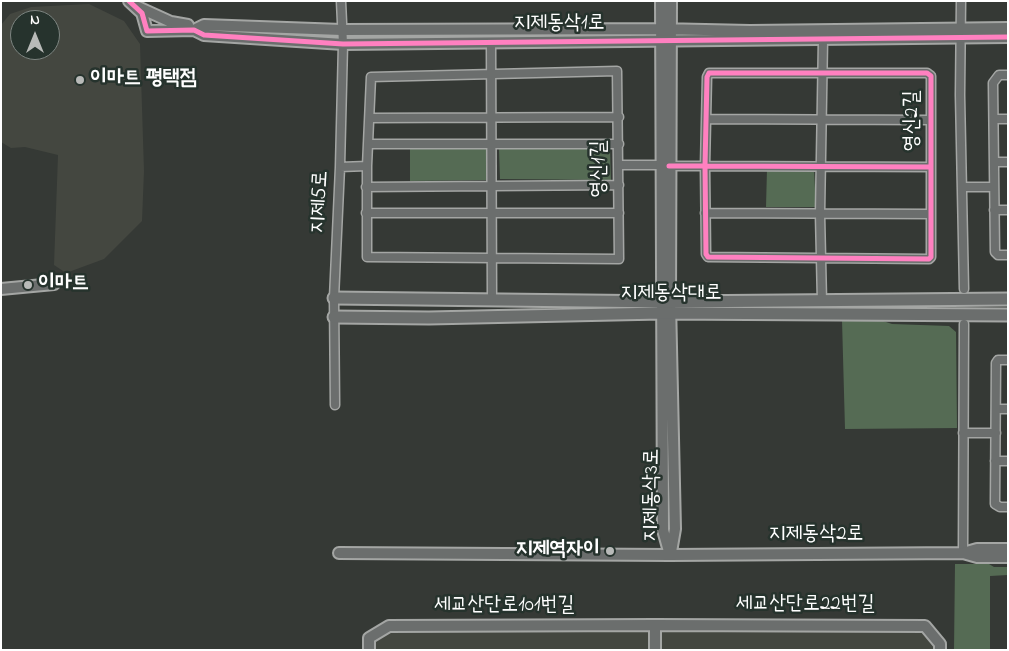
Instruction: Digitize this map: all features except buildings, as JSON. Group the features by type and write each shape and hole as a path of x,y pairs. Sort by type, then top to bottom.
{"main road":[{"name":"지제동삭대로","path":"334,298 492,300 665,308 1008,316"},
{"name":"지제동삭대로","path":"334,317 429,318 822,302 946,298 1008,299"}],"street":[{"name":"지제5로","path":"335,405 334,298 343,44 341,1"},
{"name":"지제동삭3로","path":"660,1 665,29 664,530 670,555"},
{"name":"지제동삭3로","path":"665,29 670,1"},
{"path":"961,1 964,289"},
{"name":"지제동삭1로","path":"131,3 142,14 147,31 194,30 204,34 343,44 822,40 961,34 1008,28"},
{"path":"131,3 171,22 204,25"},
{"name":"지제동삭1로","path":"194,30 204,25 342,30 665,29 961,34 1008,37"},
{"path":"822,40 820,167 822,302"},
{"path":"491,42 492,300"},
{"name":"영신1길","path":"617,71 619,117 619,259 367,257 366,187 371,77 492,74 617,71"},
{"name":"영신2길","path":"709,73 821,73 928,74 930,76 929,259 708,257 706,254 705,166 707,77 709,73"},
{"path":"1008,75 999,75 994,83 995,252 998,255 1008,255"},
{"path":"370,118 619,117"},
{"path":"706,119 930,120"},
{"path":"994,119 1008,119"},
{"path":"368,144 619,144"},
{"path":"994,162 1008,162"},
{"path":"619,165 930,167"},
{"path":"340,167 367,166"},
{"path":"366,187 619,185"},
{"path":"962,187 994,187"},
{"path":"994,210 1008,210"},
{"path":"366,212 619,213"},
{"path":"706,213 930,214"},
{"path":"1,289 54,284"},
{"path":"946,298 964,289"},
{"path":"964,289 987,299"},
{"path":"949,315 964,324"},
{"path":"964,324 981,315"},
{"path":"962,553 964,324"},
{"path":"1008,360 998,360 996,363 995,461 995,504 1000,507 1008,507"},
{"path":"996,409 1008,409"},
{"path":"963,433 996,433"},
{"path":"995,461 1008,461"},
{"name":"지제동삭2로","path":"339,553 670,555 962,553 977,549 1008,549"},
{"name":"지제동삭2로","path":"962,553 977,557 1008,557"},
{"path":"655,625 655,650"},
{"name":"세교산단로101번길","path":"369,650 369,638 389,626 655,625"},
{"name":"세교산단로22번길","path":"655,625 925,626 940,644 940,650"}],"shaded area":[{"path":"89,4 124,21 140,44 144,171 142,221 104,259 66,273 54,265 58,155 25,147 11,148 1,142 1,25 10,14 10,60 60,60 60,10 22,10 31,7"},
{"path":"388,621 922,622 932,626 938,634 942,650 364,650 364,641 370,631 378,624"}],"green space":[{"path":"488,147 488,180 410,181 410,149"},
{"path":"610,148 611,180 500,179 499,149"},
{"path":"767,169 814,169 816,207 766,207"},
{"path":"842,320 880,320 892,324 949,326 956,332 957,428 845,429"},
{"path":"955,564 989,564 994,567 1008,567 1008,575 990,576 990,650 954,650"}],"cycle path":[{"path":"129,1 142,13 147,31 194,30 204,35 343,44 1008,37"},
{"path":"669,166 705,166 706,254 708,257 929,259 931,257 931,76 927,73 709,73 707,77 705,166 931,167"}],"place":[{"name":"이마트 평택점","path":"80,80"},
{"name":"이마트","path":"28,285"},
{"name":"지제역자이","path":"610,551"}]}
